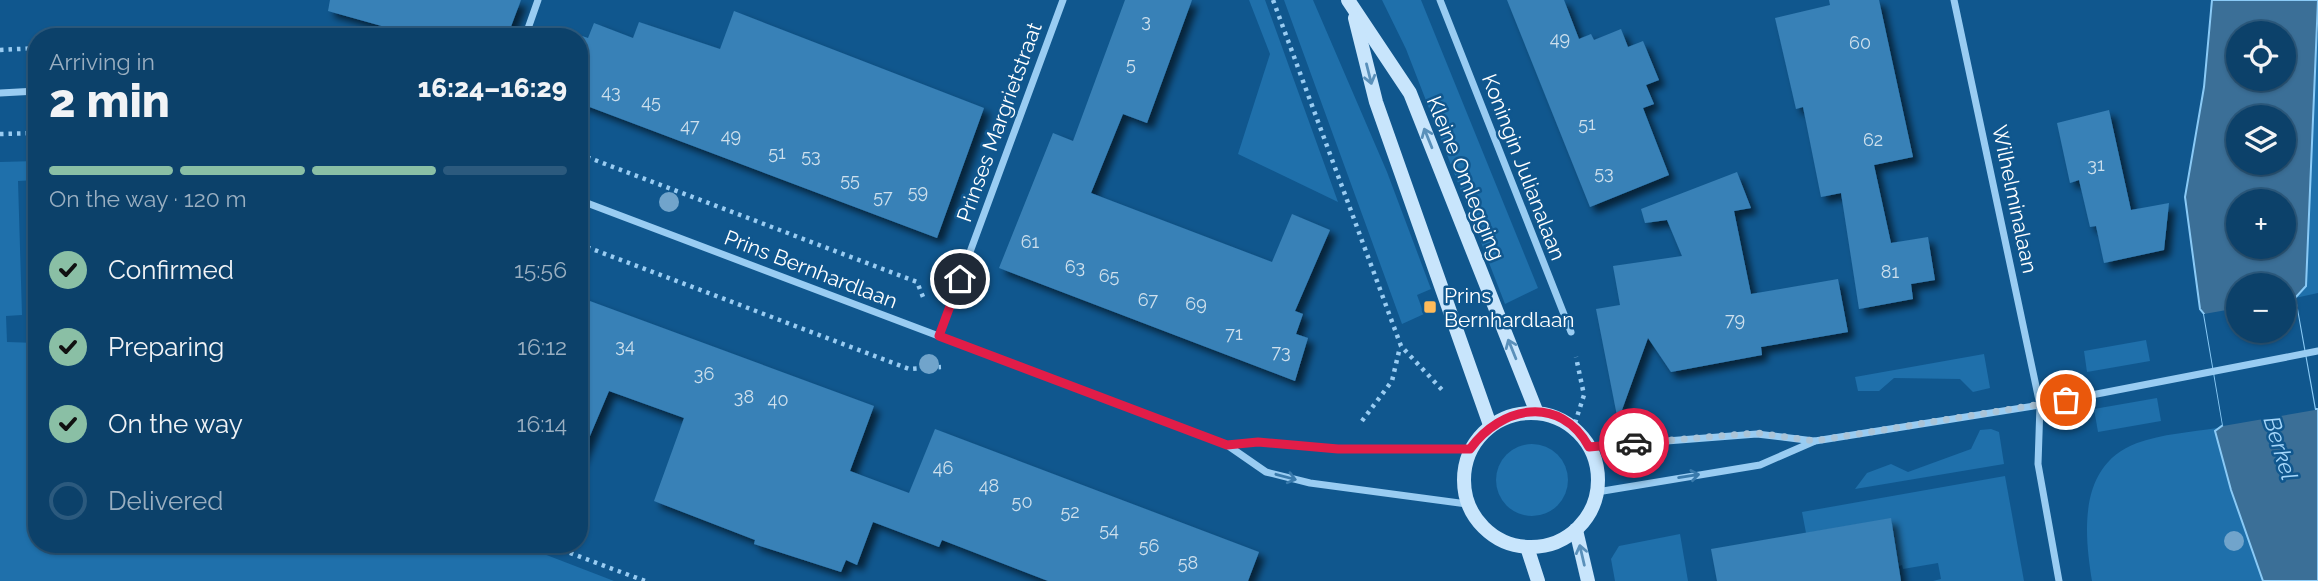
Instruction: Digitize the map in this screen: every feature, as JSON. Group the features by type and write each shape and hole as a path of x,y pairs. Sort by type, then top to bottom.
{"street":[{"path":"528,28 538,0"},
{"name":"Prinses Margrietstraat","path":"939,336 1063,0"},
{"name":"Koningin Julianalaan","path":"1440,0 1571,332"},
{"name":"Wilhelminalaan","path":"1954,0 2040,405 2038,464 2059,581"},
{"name":"Kleine Omlegging","path":"1350,4 1410,93 1537,412"},
{"name":"Kleine Omlegging","path":"1350,4 1376,102 1486,429"},
{"path":"0,93 28,91"},
{"name":"Prins Bernhardlaan","path":"588,203 1227,445 1266,472 1310,483 1467,503"},
{"path":"1597,492 1760,465 1815,441 2040,405 2317,351"},
{"path":"1537,412 1560,419 1574,427 1589,447 1597,470 1597,492 1590,513 1576,530 1558,542 1527,547 1507,543 1492,535 1477,521 1467,503 1463,484 1470,449 1486,429 1514,414 1537,412"},
{"path":"1589,447 1757,433 1815,441"},
{"name":"Prins Bernhardlaan","path":"1227,445 1258,442 1338,449 1470,449"},
{"path":"1576,530 1588,581"},
{"path":"1527,547 1538,581"}],"path":[{"path":"1273,0 1401,346 1486,429"},
{"path":"0,50 28,48"},
{"path":"0,134 28,133"},
{"name":"Prins Bernhardlaan","path":"588,157 917,282"},
{"path":"588,247 909,369"},
{"path":"1571,332 1584,395 1574,427"},
{"path":"1356,424 1366,419 1386,393 1401,346"},
{"path":"570,553 645,581"}],"shaded area":[{"path":"1249,0 1265,0 1338,202 1238,154 1270,54"},
{"path":"1284,0 1313,0 1387,172 1431,289 1417,295 1424,314 1402,324"},
{"path":"1382,0 1421,0 1538,288 1505,304 1406,49"},
{"path":"2318,33 2318,293 2296,298 2306,285 2315,45"},
{"path":"28,161 28,180 18,181 22,315 6,316 7,342 28,343 28,553 541,553 614,581 0,581 0,162"},
{"path":"2146,340 2150,361 2087,372 2084,351"},
{"path":"1984,354 1990,388 1973,392 1960,379 1894,378 1879,391 1858,391 1855,377"},
{"path":"2157,398 2161,421 2098,432 2094,409"},
{"path":"2217,428 2215,431 2263,581 2092,581 2087,542 2089,502 2104,467 2118,453 2137,443 2166,435"},
{"path":"1991,429 1999,432 2004,464 1855,489 1867,473 1891,464 1908,472 1971,449 1980,430"},
{"path":"1532,444 1546,447 1558,454 1565,466 1568,480 1565,494 1558,506 1546,513 1532,516 1518,513 1506,506 1499,494 1496,480 1499,466 1506,454 1518,447"},
{"path":"2005,476 2024,581 1933,581 1941,579 1938,563 1903,569 1902,565 1899,566 1891,519 1806,533 1802,512"},
{"path":"1680,534 1688,581 1615,581 1611,559 1619,546"}],"water":[{"name":"Berkel","path":"2212,0 2318,0 2306,286 2296,297 2296,273 2226,273 2226,343 2296,343 2296,304 2315,409 2318,409 2318,581 2263,581 2231,490 2215,431 2223,425 2204,314 2200,309 2185,197 2204,87"}],"pier":[{"path":"2296,304 2315,410 2223,426 2204,314 2226,310 2226,343 2296,343"}],"building":[{"path":"330,0 521,0 510,28 389,28 328,11"},
{"path":"1125,0 1192,0 1147,123 1123,114 1091,193 1272,262 1292,214 1330,230 1295,311 1303,314 1296,334 1308,338 1295,381 999,268 1053,133 1073,141"},
{"path":"1507,0 1564,0 1579,39 1591,34 1594,40 1621,29 1628,47 1643,41 1659,80 1646,85 1654,104 1643,108 1669,175 1590,207"},
{"path":"1829,0 1879,0 1913,157 1874,165 1891,243 1928,237 1935,280 1911,284 1913,299 1859,309 1841,193 1821,197 1803,107 1796,109 1775,18 1830,5"},
{"path":"734,11 984,108 937,238 588,106 588,38 594,23 633,38 639,22 720,49"},
{"path":"2109,110 2131,210 2169,203 2164,250 2104,263 2096,226 2090,227 2079,180 2070,183 2057,123"},
{"path":"1737,172 1751,208 1734,211 1751,294 1838,279 1848,332 1761,347 1762,355 1671,372 1648,338 1618,421 1596,309 1620,305 1613,266 1682,256 1667,220 1645,223 1641,209"},
{"path":"588,300 874,406 850,471 909,493 935,429 1259,552 1248,581 1048,581 942,540 939,547 873,522 857,565 846,560 841,572 754,544 755,540 654,501 684,418 609,391 588,441"},
{"path":"1891,518 1901,581 1717,581 1711,549"}],"way so far":[{"path":"1634,443 1757,433 1815,441 2066,400"}],"place":[{"name":"Prins Bernhardlaan","path":"1430,307"}],"route":[{"path":"960,279 939,336 1227,445 1258,442 1338,449 1470,449 1481,433 1501,418 1529,412 1560,419 1574,427 1589,447 1634,443"}]}
